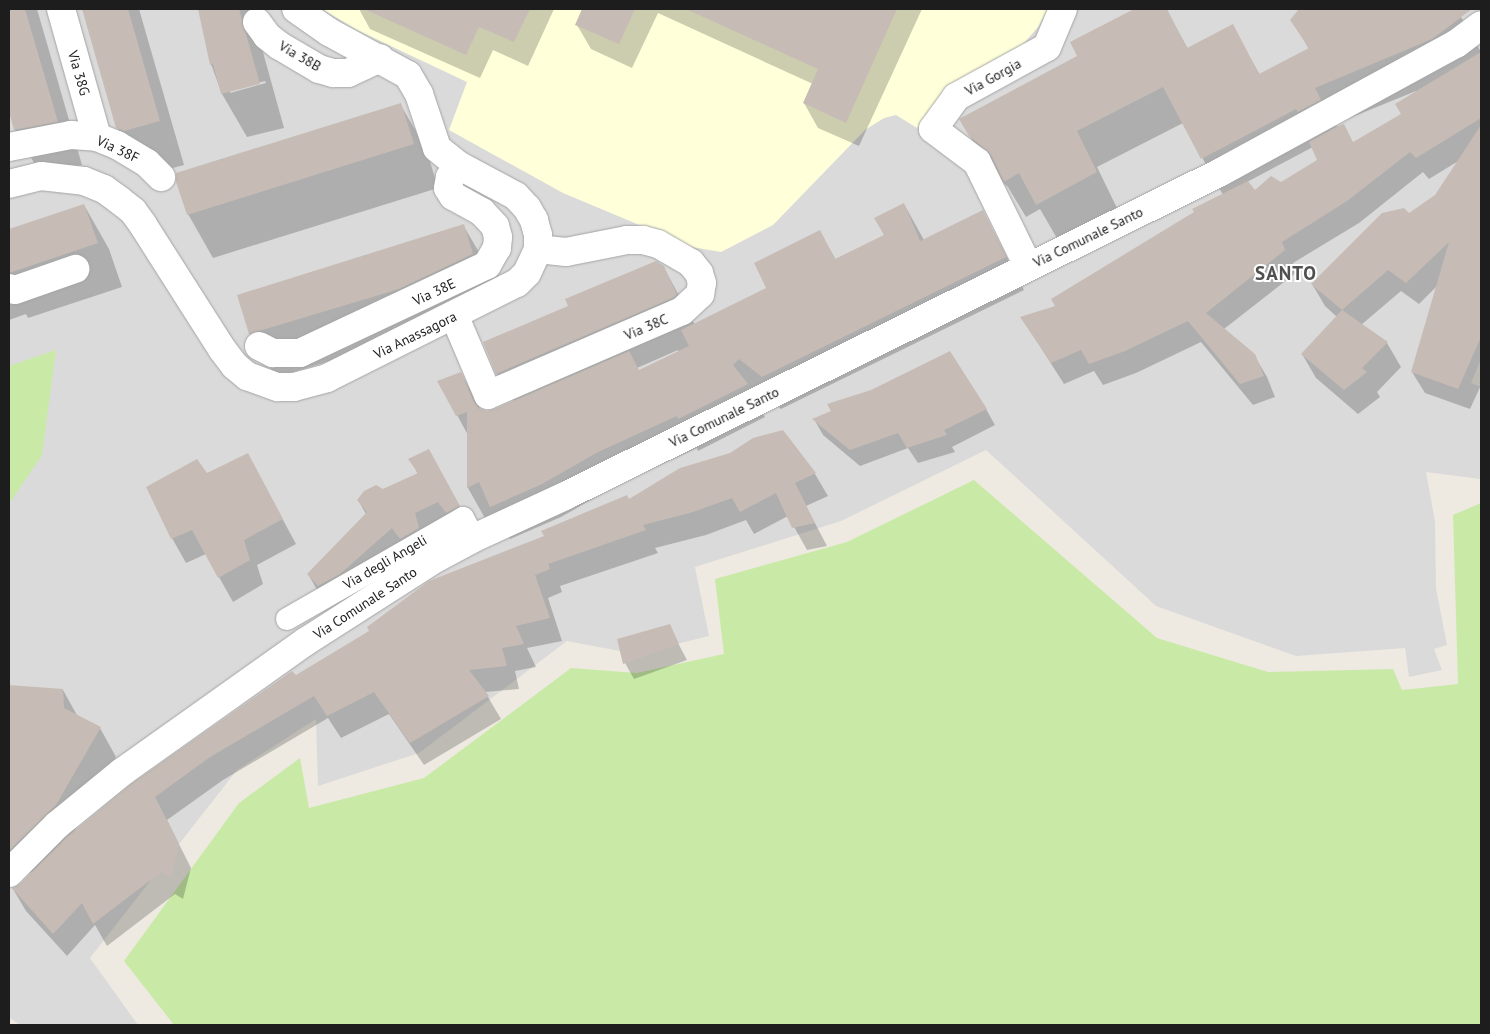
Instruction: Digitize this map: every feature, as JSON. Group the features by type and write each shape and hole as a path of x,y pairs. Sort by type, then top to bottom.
{"street":[{"name":"Via 38G","path":"61,9 97,137"},
{"path":"296,9 328,32 380,58 408,75 415,83 437,148 458,165 516,196 534,220 538,236 538,249"},
{"name":"Via Gorgia","path":"1028,266 977,162 933,129 956,97 1047,47 1063,9"},
{"name":"Via 38B","path":"256,22 267,36 280,46 319,68 333,73 348,73 380,58"},
{"name":"Via Comunale Santo","path":"9,873 57,825 122,772 304,642 412,573 474,538 574,491 1219,173 1456,44 1481,25"},
{"name":"Via 38F","path":"9,147 71,135 97,137 117,145 147,163 161,177"},
{"name":"Via 38E","path":"259,346 273,353 300,353 487,265 497,248 496,226 482,212 453,196 448,188 450,177 458,165"},
{"name":"Via Anassagora","path":"9,184 41,176 84,181 104,189 119,200 143,225 222,349 247,376 262,383 278,387 309,384 327,378 517,283 527,273 538,249"},
{"name":"Via 38C","path":"454,316 488,395 682,311 700,294 702,283 699,273 691,263 658,244 643,240 627,240 566,252 538,249"},
{"path":"9,288 15,290 75,269"},
{"name":"Via degli Angeli","path":"287,619 463,518 474,538"}],"shaded area":[{"path":"9,9 1481,9 1481,359 1471,383 1481,387 1481,475 1480,479 1426,472 1435,521 1436,588 1447,645 1434,649 1442,670 1409,677 1405,648 1296,656 1156,606 986,450 841,521 695,567 709,636 636,654 567,641 419,753 318,786 316,719 237,770 90,958 138,1025 20,1025 9,1017"},
{"path":"322,9 1048,9 1038,27 1019,49 947,88 917,128 896,115 884,118 865,130 773,225 721,252 692,247 563,193 449,130 467,82 357,30"}],"green space":[{"path":"56,350 42,455 9,504 9,366"},
{"path":"974,480 1157,638 1268,672 1393,669 1402,690 1458,684 1453,515 1481,503 1481,1025 174,1025 124,961 239,803 300,758 309,808 424,778 571,668 637,673 724,654 715,579 847,542"}],"building":[{"path":"9,9 25,9 58,122 14,130 9,112"},
{"path":"82,9 128,9 160,121 124,131 116,128"},
{"path":"198,9 239,9 260,84 221,94 213,64 210,65"},
{"path":"364,9 530,9 514,42 479,27 466,55"},
{"path":"582,9 635,9 619,44 575,25"},
{"path":"686,9 897,9 846,123 803,103 818,69"},
{"path":"1134,9 1167,9 1187,48 1233,24 1259,74 1309,48 1290,20 1299,9 1472,9 1432,39 1315,88 1321,100 1298,112 1296,109 1201,159 1163,87 1077,131 1097,172 1036,205 1019,173 1004,182 991,155 969,136 959,119 1077,56 1070,42"},
{"path":"1481,52 1481,118 1416,158 1410,152 1347,201 1282,242 1285,250 1206,313 1255,354 1264,376 1240,384 1188,321 1125,351 1089,364 1081,350 1051,363 1020,317 1055,306 1051,299 1194,212 1192,209 1248,181 1255,190 1271,176 1281,182 1317,160 1309,142 1336,127 1344,124 1353,142 1401,114 1395,104"},
{"path":"401,103 414,144 187,215 176,182 176,173"},
{"path":"1481,125 1481,337 1458,389 1411,372 1449,242 1406,283 1388,270 1342,310 1311,284 1382,213 1404,208 1409,213 1435,195"},
{"path":"904,203 920,241 983,210 1006,257 762,377 739,359 733,365 748,384 678,419 677,416 598,452 542,484 490,507 479,482 467,488 467,412 456,416 437,381 461,372 474,402 479,408 487,411 629,351 639,370 689,346 681,330 766,288 754,263 820,230 835,259 884,235 874,218"},
{"path":"84,204 98,243 9,273 9,229"},
{"path":"464,224 473,254 399,289 249,334 237,295"},
{"path":"656,261 664,266 677,295 673,298 496,374 483,342 568,306 565,299"},
{"path":"1342,310 1388,342 1362,368 1367,372 1344,390 1301,354"},
{"path":"950,351 987,409 944,430 947,435 907,448 898,433 850,450 812,419 831,411 827,404 871,390"},
{"path":"783,430 816,473 795,483 815,523 792,528 776,493 740,512 732,498 693,512 643,525 646,530 548,564 550,569 535,575 550,618 516,626 524,644 502,648 507,666 469,670 489,696 410,743 374,692 327,716 314,696 210,757 155,797 179,844 171,877 161,872 93,924 82,903 53,934 12,888 20,884 67,837 131,784 292,671 296,675 369,631 367,627 429,581 544,536 541,531 627,495 629,499 680,468 730,453 753,438"},
{"path":"429,449 460,506 446,513 438,502 415,513 419,528 400,539 392,528 340,574 318,586 307,574 367,512 357,500 364,491 376,485 383,489 418,473 408,459"},
{"path":"248,453 283,519 244,540 250,560 218,578 192,530 171,539 146,487 197,459 207,473"},
{"path":"670,624 679,644 623,664 617,639"},
{"path":"9,685 63,689 64,708 101,727 56,805 9,851"}],"district":[{"name":"SANTO","path":"1286,274"}]}
